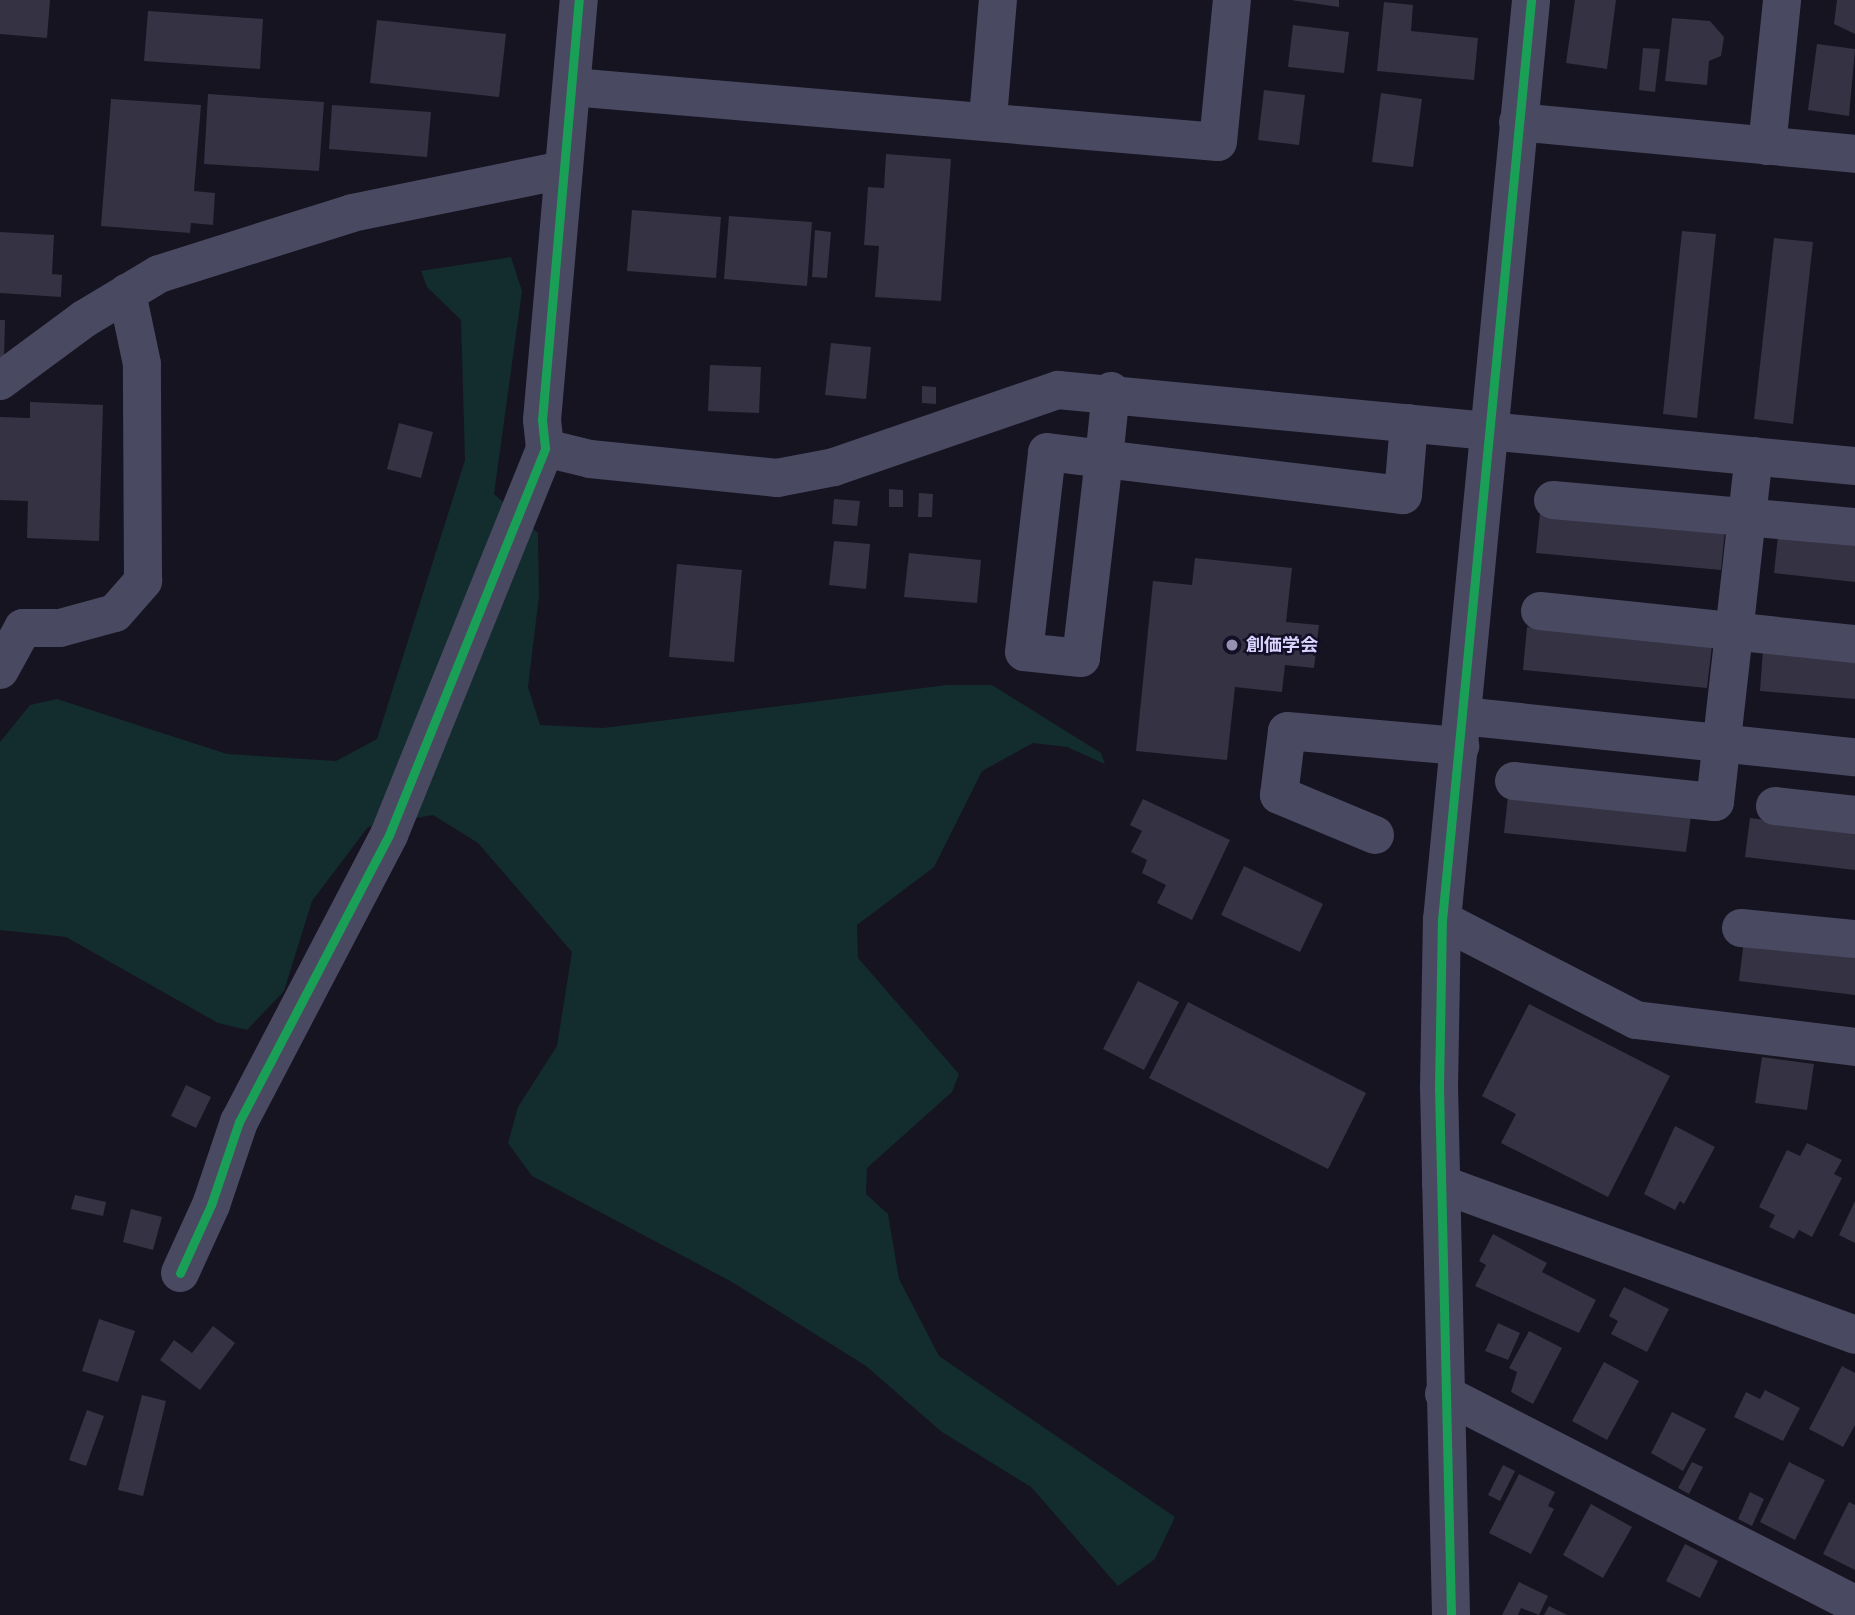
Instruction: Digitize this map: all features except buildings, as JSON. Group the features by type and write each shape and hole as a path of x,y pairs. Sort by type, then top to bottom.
{"street":[{"path":"180,1273 211,1205 239,1122 389,835 545,448 541,420 579,0"},
{"path":"988,118 998,0"},
{"path":"572,87 988,118 1218,142 1232,0"},
{"path":"1451,1615 1441,1184 1442,920 1531,0"},
{"path":"1768,146 1782,0"},
{"path":"1518,122 1855,154"},
{"path":"0,381 127,293 159,274 352,213 564,170"},
{"path":"0,670 23,628 60,628 115,613 143,581 142,364 127,293"},
{"path":"545,448 590,459 777,478 834,467 1058,390 1111,391 1409,423 1490,427 1855,466"},
{"path":"1111,391 1104,459 1081,658 1024,652 1047,452 1104,459 1403,495 1409,423"},
{"path":"1514,781 1716,802 1754,456"},
{"path":"1553,500 1855,527"},
{"path":"1540,611 1855,644"},
{"path":"1375,835 1279,795 1287,731 1461,731 1724,743 1855,757"},
{"path":"1776,806 1855,815"},
{"path":"1442,920 1636,1020 1855,1047"},
{"path":"1741,928 1855,939"},
{"path":"1441,1184 1855,1335"},
{"path":"1444,1394 1855,1604"}],"green space":[{"path":"511,257 522,291 494,494 538,533 539,596 528,687 540,725 603,728 947,685 992,685 1101,753 1105,764 1067,747 1033,743 982,771 934,867 857,925 858,958 959,1074 952,1092 867,1168 866,1194 888,1214 899,1279 939,1356 1175,1517 1155,1559 1118,1586 1031,1487 942,1432 866,1366 732,1282 532,1176 508,1143 518,1107 557,1046 572,952 478,843 433,815 368,827 312,901 284,991 247,1030 218,1023 66,937 0,930 0,742 30,705 57,699 227,754 336,761 377,739 465,460 461,320 427,287 421,271"}],"cycle path":[{"path":"180,1273 211,1205 239,1122 389,835 545,448 542,420 579,0"},
{"path":"1451,1615 1439,1088 1442,920 1531,0"}],"place":[{"name":"創価学会","path":"1232,645"}]}
